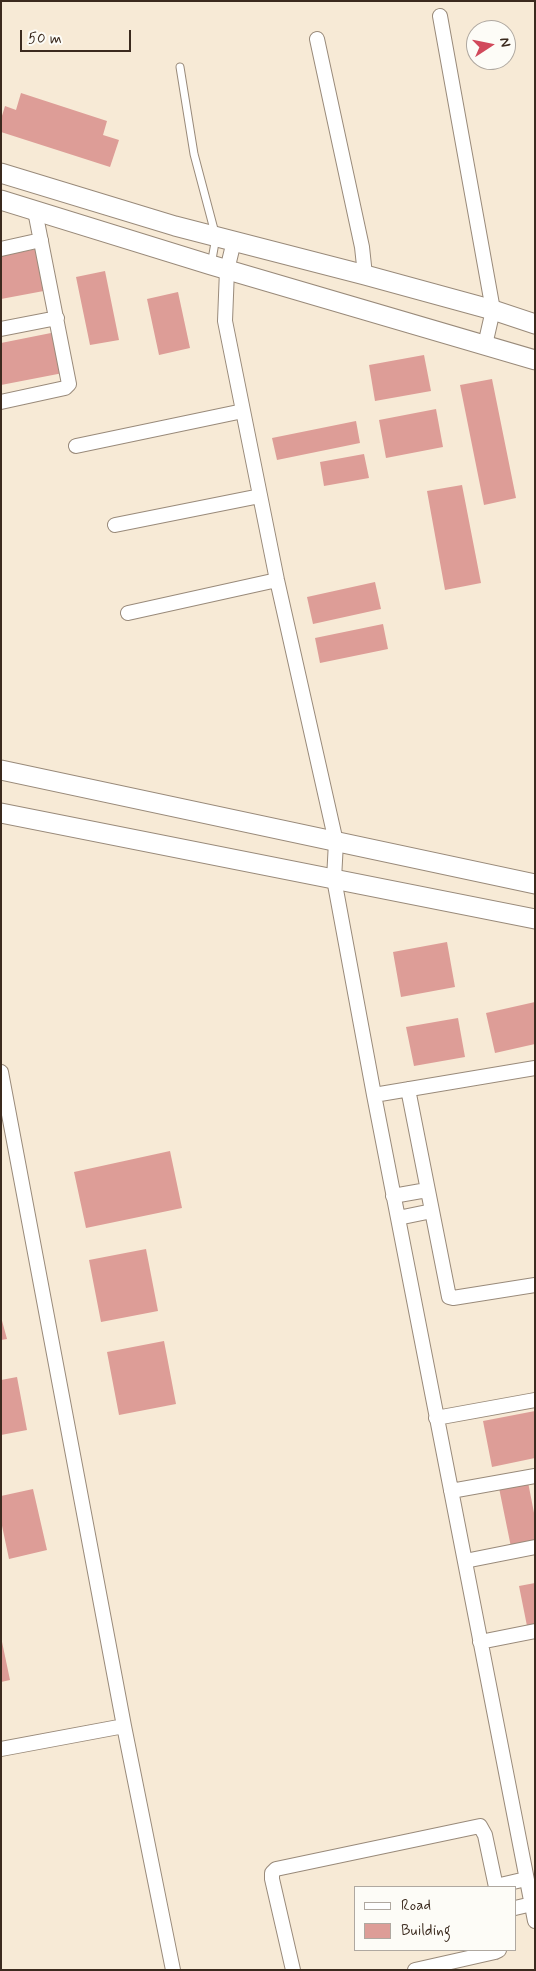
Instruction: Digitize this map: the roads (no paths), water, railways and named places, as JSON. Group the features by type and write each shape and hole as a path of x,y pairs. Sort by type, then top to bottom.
{"street":[{"path":"440,16 493,310 485,345"},
{"path":"317,39 362,247 366,275"},
{"path":"1,173 175,226 366,275 493,310 535,324"},
{"path":"1,200 219,268 535,360"},
{"path":"1,402 68,386 70,381 36,211"},
{"path":"225,239 219,268 224,321 277,580 336,842 334,879 393,1196 535,1921"},
{"path":"1,248 41,240"},
{"path":"1,329 57,318"},
{"path":"76,446 243,411"},
{"path":"115,525 260,496"},
{"path":"128,613 277,580"},
{"path":"1,770 535,884"},
{"path":"1,813 535,919"},
{"path":"374,1095 535,1068"},
{"path":"1,1072 124,1726 173,1970"},
{"path":"408,1089 449,1297 454,1298 535,1286"},
{"path":"393,1196 428,1190"},
{"path":"398,1218 432,1211"},
{"path":"436,1418 535,1400"},
{"path":"451,1491 535,1476"},
{"path":"464,1561 535,1547"},
{"path":"480,1642 535,1631"},
{"path":"1,1749 124,1726"},
{"path":"293,1970 272,1879 272,1874 276,1869 480,1826 485,1835 496,1886"},
{"path":"500,1886 526,1879"},
{"path":"516,1908 532,1904"},
{"path":"415,1970 497,1951"}],"lane":[{"path":"180,67 194,154 225,239"}]}
